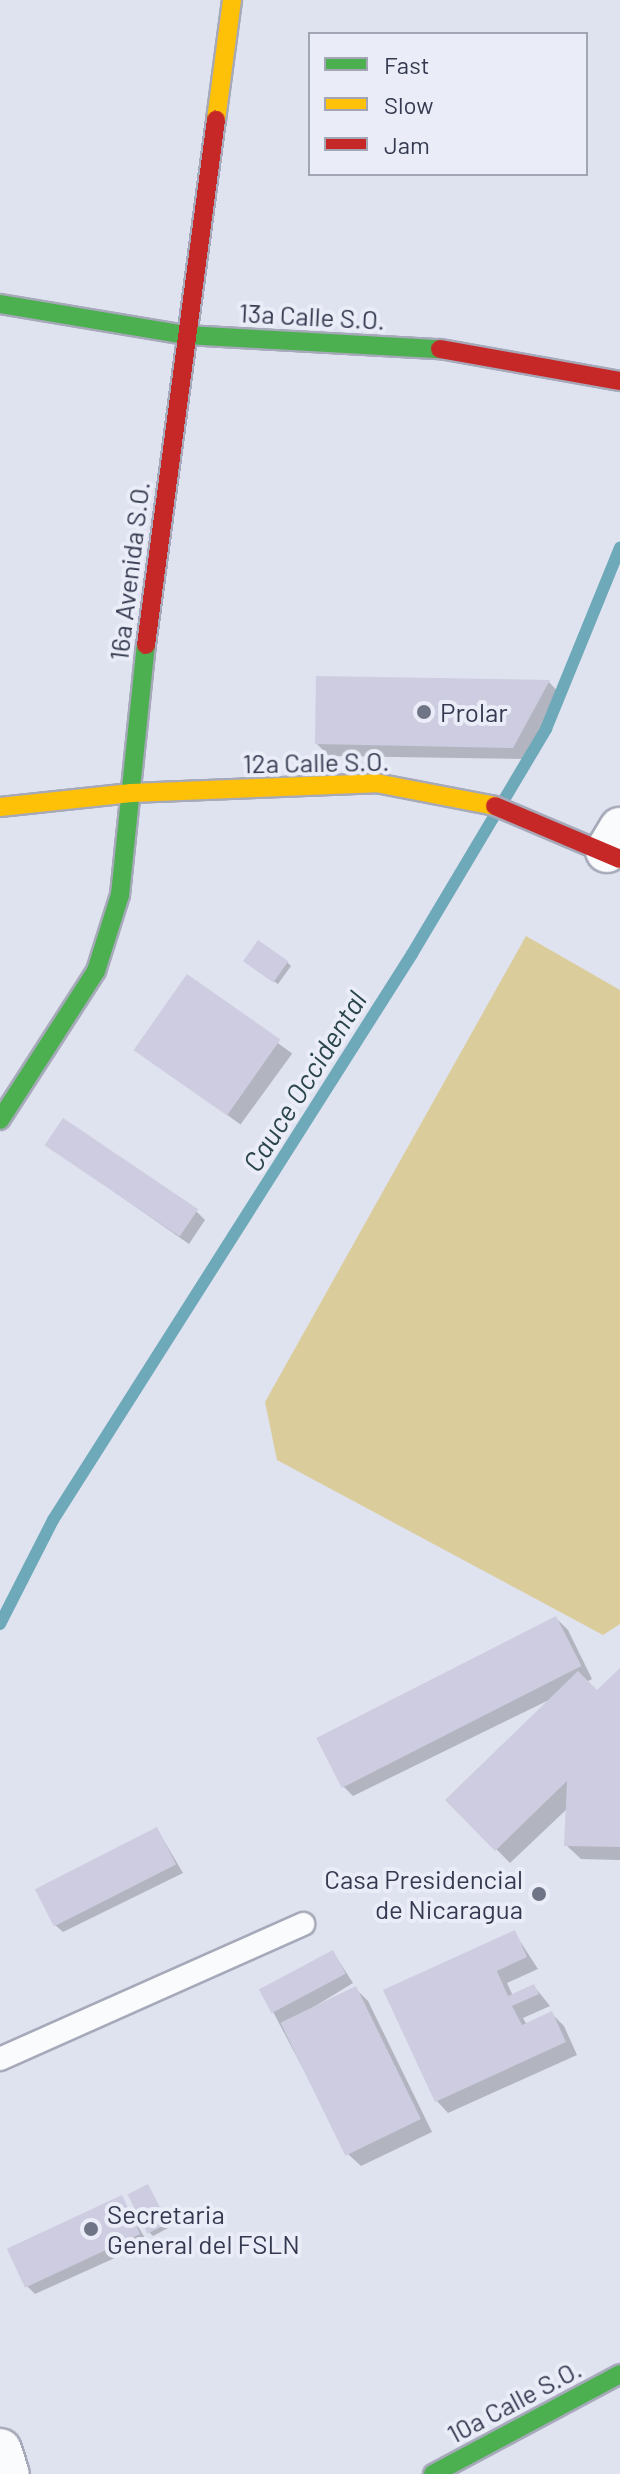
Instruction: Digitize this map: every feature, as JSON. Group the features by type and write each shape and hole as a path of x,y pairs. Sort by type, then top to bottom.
{"street":[{"name":"16a Avenida S.O.","path":"0,1120 96,971 110,938 120,895 133,742 232,0"},
{"name":"13a Calle S.O.","path":"0,304 186,335 439,349 620,381"},
{"name":"12a Calle S.O.","path":"0,807 131,793 376,783 478,799 547,828 616,846"},
{"name":"10a Calle S.O.","path":"433,2474 620,2374"},
{"path":"0,2450 8,2474"}],"lane":[{"path":"0,2059 303,1924"}],"shaded area":[{"path":"526,936 620,990 620,1624 603,1635 277,1460 265,1402"}],"building":[{"name":"Prolar","path":"316,676 550,680 513,748 315,744"},
{"path":"258,940 288,961 273,983 243,961"},
{"path":"187,974 280,1039 227,1116 134,1050"},
{"path":"63,1118 198,1209 180,1237 45,1145"},
{"path":"556,1616 581,1666 342,1788 316,1738"},
{"path":"620,1668 620,1847 564,1846 567,1781 495,1851 445,1800 578,1671 597,1690"},
{"path":"157,1827 176,1864 54,1927 35,1889"},
{"path":"515,1930 527,1957 497,1971 508,1996 534,1984 539,1994 512,2006 522,2025 552,2011 566,2042 435,2102 383,1990"},
{"path":"333,1950 346,1974 272,2013 259,1989"},
{"path":"356,1986 421,2119 345,2156 281,2023"},
{"path":"148,2184 168,2223 147,2234 128,2194"},
{"path":"122,2195 140,2234 25,2288 7,2249"}],"waterway":[{"name":"Cauce Occidental","path":"0,1624 53,1520 412,954 546,729 620,548"}],"traffic: fast":[{"path":"0,304 186,335 440,349"},
{"path":"0,1120 96,971 120,895 146,645"},
{"path":"433,2474 620,2374"}],"traffic: slow":[{"path":"216,120 232,0"},
{"path":"0,807 131,793 376,783 495,806"}],"traffic: jam":[{"path":"146,645 216,120"},
{"path":"440,349 620,381"},
{"path":"495,806 620,859"}],"place":[{"name":"Prolar","path":"424,712"},
{"name":"Casa Presidencial de Nicaragua","path":"539,1894"},
{"name":"Secretaria General del FSLN","path":"91,2229"}]}
